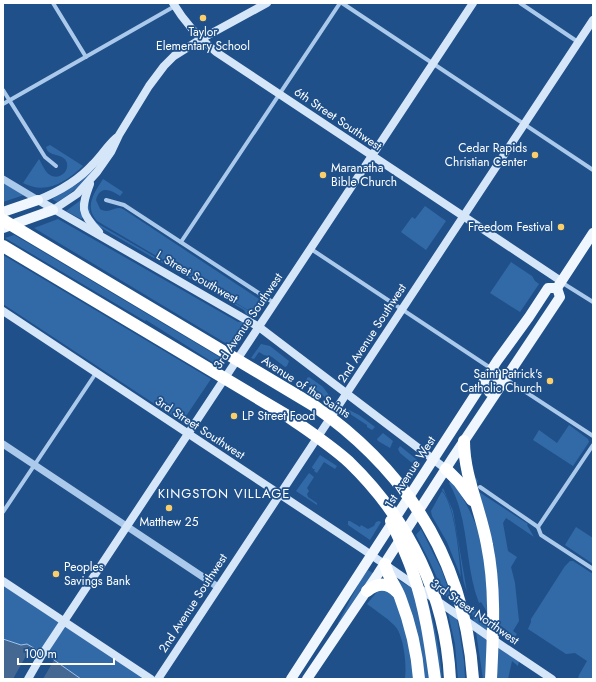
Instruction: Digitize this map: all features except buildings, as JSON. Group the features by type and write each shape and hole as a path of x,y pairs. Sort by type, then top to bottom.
{"highway":[{"name":"Avenue of the Saints","path":"3,220 288,389 328,416 369,450 400,485 430,528 450,571 458,593 468,630 473,679"},
{"path":"6,248 286,415 314,434 348,461 380,497 397,519 424,566 443,624 449,657 450,679"},
{"path":"464,441 466,469 480,513 490,557 492,593 491,679"},
{"path":"446,469 459,482 480,513"},
{"path":"380,497 413,572 427,624 435,679"},
{"path":"385,564 387,572 398,592 408,624 419,679"},
{"path":"367,591 373,587 385,584 398,592"}],"main road":[{"path":"3,212 59,191 79,178 93,165 119,134 164,66 174,56 200,39 267,3"},
{"name":"3rd Avenue Southwest","path":"28,679 64,621 473,3"},
{"name":"6th Street Southwest","path":"174,4 187,24 200,39 221,56 464,217 559,285"},
{"name":"2nd Avenue Southwest","path":"158,679 593,20"},
{"path":"105,238 89,221 84,211 84,199 91,181 111,152 119,134"},
{"path":"3,228 53,210 70,199 91,181"},
{"path":"23,221 32,212 38,200"},
{"name":"L Street Southwest","path":"38,200 259,327 446,469"},
{"name":"1st Avenue West","path":"307,679 385,564 560,296 559,285 593,233"},
{"name":"1st Avenue West","path":"291,679 492,369 548,288 559,285"},
{"name":"3rd Street Southwest","path":"3,311 385,564"},
{"path":"481,416 480,406 498,377 492,369"},
{"name":"3rd Street Northwest","path":"385,564 552,679"},
{"path":"3,581 151,679"}],"street":[{"path":"54,3 86,57"},
{"path":"181,242 340,3 593,170"},
{"path":"520,3 579,42"},
{"path":"3,104 86,57 174,4"},
{"path":"3,90 45,157 56,166"},
{"name":"L Street Southwest","path":"3,179 38,200"},
{"path":"106,200 124,205 274,303"},
{"path":"311,249 492,369"},
{"path":"559,285 593,302"},
{"path":"3,512 96,373"},
{"path":"506,379 593,436"},
{"path":"3,444 218,586"},
{"path":"538,527 593,445"},
{"path":"480,487 538,527 541,535 593,569"}],"shaded area":[{"path":"50,145 83,166 63,182 48,187 40,188 23,183 39,159 48,174 56,177 65,173 67,163 63,157 50,153 47,150 46,147"},
{"path":"96,167 97,168 88,178 68,195 57,202 52,199 79,183"},
{"path":"103,179 123,192 120,196 106,190 100,192 96,200 100,209 103,211 109,211 117,208 123,209 262,301 256,311 248,310 97,221 93,216 91,205 96,190"},
{"path":"3,183 24,195 3,202"},
{"path":"81,200 83,218 81,219 66,211"},
{"path":"86,200 89,201 90,212 97,223 249,311 254,312 251,317 246,314 244,310 98,226 88,215"},
{"path":"425,206 446,221 426,250 401,232 412,217 415,219"},
{"path":"58,219 238,322 246,324 232,347 34,228"},
{"path":"14,235 221,358 217,365 146,320 145,321 5,238"},
{"path":"3,255 211,379 182,422 3,304"},
{"path":"511,262 532,276 539,284 520,312 490,293"},
{"path":"261,344 270,346 289,361 287,366 285,367 272,357 259,352 254,359 251,358"},
{"path":"309,377 323,387 331,398 329,401 306,382 307,378"},
{"path":"349,410 359,415 375,427 372,430 350,414 346,419 344,418"},
{"path":"569,425 588,439 589,442 573,466 533,440 539,430 557,443"},
{"path":"383,433 393,441 390,448 377,439"},
{"path":"400,446 421,463 417,467 400,453 398,449"},
{"path":"320,455 337,466 335,469 324,462 317,473 314,471 315,469 312,467"},
{"path":"309,473 314,477 307,488 309,491 307,494 308,497 317,503 317,505 296,491"},
{"path":"474,475 478,481 476,484 479,492 528,524 527,525 534,537 506,518 503,523 508,551 517,557 511,567 515,583 519,621 513,631 517,634 515,637 497,623 490,530 483,505 472,478"},
{"path":"451,481 464,500 478,530 487,569 487,612 481,602 479,603 474,588 464,527 456,497 449,483"},
{"path":"442,491 450,508 453,519 458,545 461,577 447,542 432,516 431,511"},
{"path":"447,498 453,511 467,592 464,583 454,520"},
{"path":"348,521 368,529 374,526 376,522 381,522 370,540 348,525"},
{"path":"576,527 593,538 593,564 565,545"},
{"path":"421,529 442,571 453,603 444,594 416,535"},
{"path":"570,561 573,561 593,574 593,679 578,679 587,661 575,653 566,654 528,629 531,619 565,566"},
{"path":"368,570 374,574 339,624 338,623 361,579"},
{"path":"398,580 415,590 432,679 422,679"},
{"path":"3,581 151,679 81,679 54,660 27,644 21,645 3,639"},
{"path":"381,587 389,589 401,611 416,679 405,679 406,666 404,650 397,629 388,619 367,604"},
{"path":"423,596 427,599 435,628 442,679 437,679"},
{"path":"473,607 487,627 487,631 474,622 471,608"},
{"path":"448,613 457,618 464,661 465,679 458,679 455,644"},
{"path":"476,632 487,640 485,679 483,679"},
{"path":"3,639 21,645 27,644 54,660 81,679 3,679"},
{"path":"497,646 519,661 518,666 512,661 508,679 496,679"}],"pier":[{"path":"31,647 54,660 43,679 13,679"}],"place":[{"name":"Taylor Elementary School","path":"203,18"},
{"name":"Cedar Rapids Christian Center","path":"535,155"},
{"name":"Maranatha Bible Church","path":"323,175"},
{"name":"Freedom Festival","path":"561,227"},
{"name":"Saint Patrick's Catholic Church","path":"550,381"},
{"name":"LP Street Food","path":"234,416"},
{"name":"Matthew 25","path":"169,508"},
{"name":"Peoples Savings Bank","path":"56,574"}],"district":[{"name":"KINGSTON VILLAGE","path":"224,493"}]}
